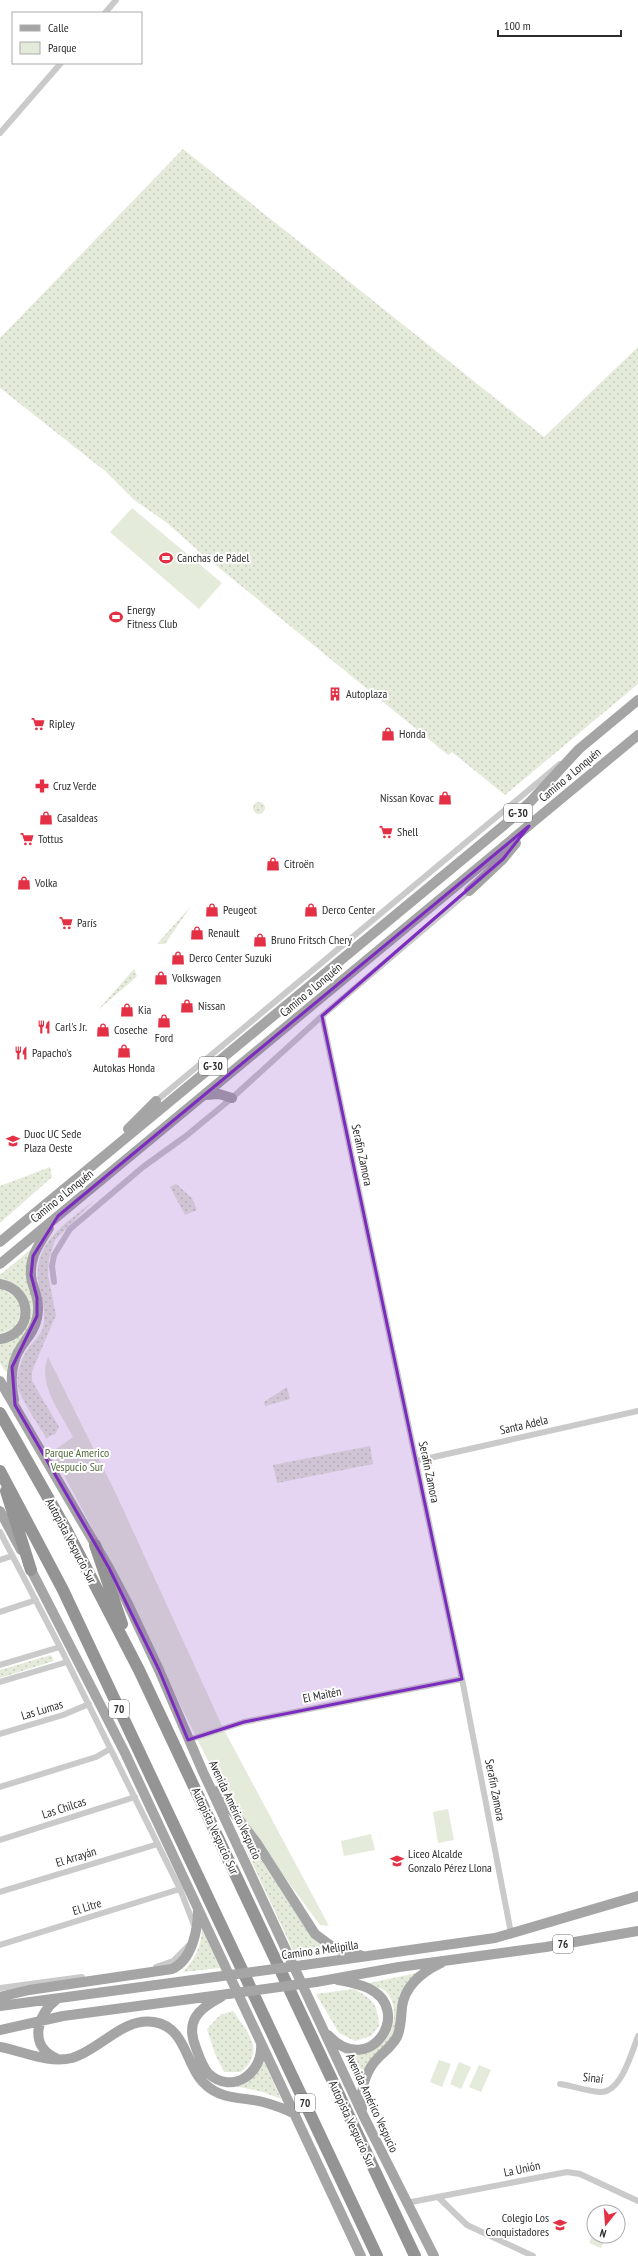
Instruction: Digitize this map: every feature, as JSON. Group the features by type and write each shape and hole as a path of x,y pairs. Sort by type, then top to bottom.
{"highway":[{"name":"Autopista Vespucio Sur","path":"0,1413 67,1530 138,1670 415,2256"},
{"path":"0,1472 31,1570"},
{"name":"70","path":"0,1472 63,1590 378,2256"},
{"path":"95,1545 138,1670"}],"main road":[{"name":"Camino a Lonquén","path":"1,1241 509,821 531,801 579,749 638,700"},
{"name":"Camino a Lonquén","path":"0,1264 638,735"},
{"path":"469,891 503,859 529,826"},
{"path":"206,1094 219,1094 232,1098"},
{"path":"104,1157 156,1102"},
{"path":"15,1406 11,1379 12,1367 16,1355 34,1329 37,1316 37,1298 31,1276 31,1261 38,1244 58,1216"},
{"path":"0,1284 10,1287 18,1292 26,1310 25,1318 20,1328 10,1337 0,1339"},
{"name":"Avenida Américo Vespucio","path":"0,1381 109,1568 143,1636 188,1740 363,2115 434,2256"},
{"path":"0,1510 103,1708 361,2256"},
{"path":"203,1772 256,1842 314,1934 334,1948 372,1957"},
{"name":"Camino a Melipilla","path":"0,2006 476,1942 512,1934 638,1896"},
{"path":"0,1997 29,1990 172,1970 184,1961 195,1932 198,1907"},
{"name":"76","path":"227,1994 316,1982 448,1960 546,1947 638,1931"},
{"path":"363,2115 361,2099 364,2081 375,2062 390,2048 397,2037 404,2000 409,1988 420,1975 448,1960"},
{"path":"325,2031 341,2045 360,2050 377,2043 384,2034 387,2025 386,2008 376,1993 360,1985 332,1979"},
{"path":"227,1994 204,2007 197,2014 192,2026 193,2042 206,2071 214,2078 224,2081 238,2082 246,2079 253,2072 259,2061 260,2041"},
{"path":"0,2030 40,2020 227,1994"},
{"path":"58,1999 48,2007 40,2020 38,2035 41,2045 51,2056 60,2059"},
{"path":"0,2047 45,2058 60,2059 79,2055 132,2024 155,2022 168,2027 176,2034 198,2078 211,2090 225,2096 264,2102 295,2114"}],"street":[{"path":"106,12 112,1"},
{"path":"0,133 60,64"},
{"name":"Camino a Lonquén","path":"156,1102 579,749"},
{"path":"54,1282 52,1266 54,1255 70,1229 144,1167 186,1136 232,1098 322,1016 469,891"},
{"name":"Serafín Zamora","path":"322,1016 462,1679 512,1934"},
{"name":"Santa Adela","path":"416,1461 638,1411"},
{"path":"0,1532 68,1662 180,1889 193,1918 195,1932 189,1944 179,1956 161,1966 0,1988"},
{"path":"0,1560 12,1556"},
{"path":"0,1612 36,1600"},
{"path":"0,1665 60,1647"},
{"path":"0,1682 68,1662"},
{"name":"El Maitén","path":"188,1740 244,1722 462,1679"},
{"name":"Las Lumas","path":"0,1734 63,1715 89,1704"},
{"path":"0,1787 96,1757 110,1749"},
{"name":"Las Chilcas","path":"0,1840 134,1797"},
{"name":"El Arrayán","path":"0,1892 158,1844"},
{"name":"El Litre","path":"0,1946 180,1889"},
{"name":"Sinaí","path":"560,2084 601,2092 608,2090 621,2078 638,2036"},
{"name":"La Unión","path":"406,2203 567,2172 580,2174 638,2201"},
{"path":"438,2197 467,2225 533,2256"}],"highlighted area":[{"path":"529,826 503,859 322,1016 462,1679 244,1722 188,1740 159,1670 109,1568 15,1405 12,1367 37,1316 37,1298 31,1275 33,1256 58,1216"}],"green space":[{"path":"183,149 544,437 638,347 638,684 505,795 452,752 448,755 202,554 167,523 133,499 105,471 0,388 0,338"},
{"name":"Canchas de Pádel","path":"132,508 222,583 199,609 110,532"},
{"path":"259,802 263,804 265,808 263,812 259,814 255,812 253,808 255,804"},
{"path":"191,906 165,944 157,944"},
{"path":"134,969 137,976 98,1010"},
{"path":"50,1167 52,1177 0,1223 0,1186"},
{"path":"176,1184 192,1198 197,1210 185,1215 170,1187"},
{"path":"95,1200 55,1240 49,1259 48,1275 56,1315 32,1371 32,1381 59,1427 55,1434 46,1438 22,1398 18,1387 18,1374 22,1360 28,1349 40,1334 44,1321 43,1303 38,1279 38,1266 47,1243 55,1233 64,1224"},
{"path":"31,1249 29,1258 35,1303 33,1320 27,1334 11,1359 7,1372 0,1363 0,1342 7,1342 29,1305 25,1295 19,1287 11,1282 0,1279 0,1275"},
{"path":"0,1289 8,1292 17,1299 22,1311 19,1320 12,1329 0,1333"},
{"name":"Parque Americo Vespucio Sur","path":"48,1357 117,1496 223,1728 329,1926 320,1925 233,1807 215,1775 103,1549 52,1452 73,1437 57,1409 48,1388 45,1367"},
{"path":"287,1387 290,1399 265,1406 264,1402"},
{"path":"370,1446 373,1464 277,1483 273,1465"},
{"path":"51,1655 54,1661 0,1678 0,1670"},
{"path":"448,1809 454,1840 438,1843 433,1812"},
{"path":"371,1834 375,1850 344,1856 341,1841"},
{"path":"249,1841 304,1926 318,1943 336,1953 297,1959 245,1847"},
{"path":"202,1929 220,1968 183,1972 197,1953"},
{"path":"417,1973 395,2033 359,2089 342,2050 359,2053 378,2048 389,2035 394,2018 392,2001 387,1992 369,1983"},
{"path":"354,1989 370,1999 376,2007 379,2026 371,2036 355,2041 339,2033 316,1994"},
{"path":"233,2011 249,2034 253,2049 252,2056 248,2064 241,2072 224,2072 215,2054 207,2029 220,2015"},
{"path":"263,2059 281,2099 263,2092 226,2084 250,2079 257,2072"},
{"path":"439,2060 451,2064 442,2087 430,2082"},
{"path":"459,2062 471,2067 461,2089 450,2084"},
{"path":"479,2065 491,2070 481,2092 469,2087"},
{"path":"591,2244 603,2244 601,2248"}],"place":[{"name":"Canchas de Pádel","path":"166,558"},
{"name":"Energy Fitness Club","path":"116,617"},
{"name":"Autoplaza","path":"335,694"},
{"name":"Ripley","path":"38,724"},
{"name":"Honda","path":"388,734"},
{"name":"Cruz Verde","path":"42,786"},
{"name":"Nissan Kovac","path":"445,798"},
{"name":"CasaIdeas","path":"46,818"},
{"name":"Shell","path":"386,832"},
{"name":"Tottus","path":"27,839"},
{"name":"Citroën","path":"273,864"},
{"name":"Volka","path":"24,883"},
{"name":"Peugeot","path":"212,910"},
{"name":"Derco Center","path":"311,910"},
{"name":"París","path":"66,923"},
{"name":"Renault","path":"197,933"},
{"name":"Bruno Fritsch Chery","path":"260,940"},
{"name":"Derco Center Suzuki","path":"178,958"},
{"name":"Volkswagen","path":"161,978"},
{"name":"Nissan","path":"187,1006"},
{"name":"Kia","path":"127,1010"},
{"name":"Ford","path":"164,1021"},
{"name":"Carl's Jr.","path":"44,1027"},
{"name":"Coseche","path":"103,1030"},
{"name":"Autokas Honda","path":"124,1051"},
{"name":"Papacho's","path":"21,1053"},
{"name":"Duoc UC Sede Plaza Oeste","path":"13,1141"},
{"name":"Liceo Alcalde Gonzalo Pérez Llona","path":"397,1861"},
{"name":"Colegio Los Conquistadores","path":"560,2225"}]}
